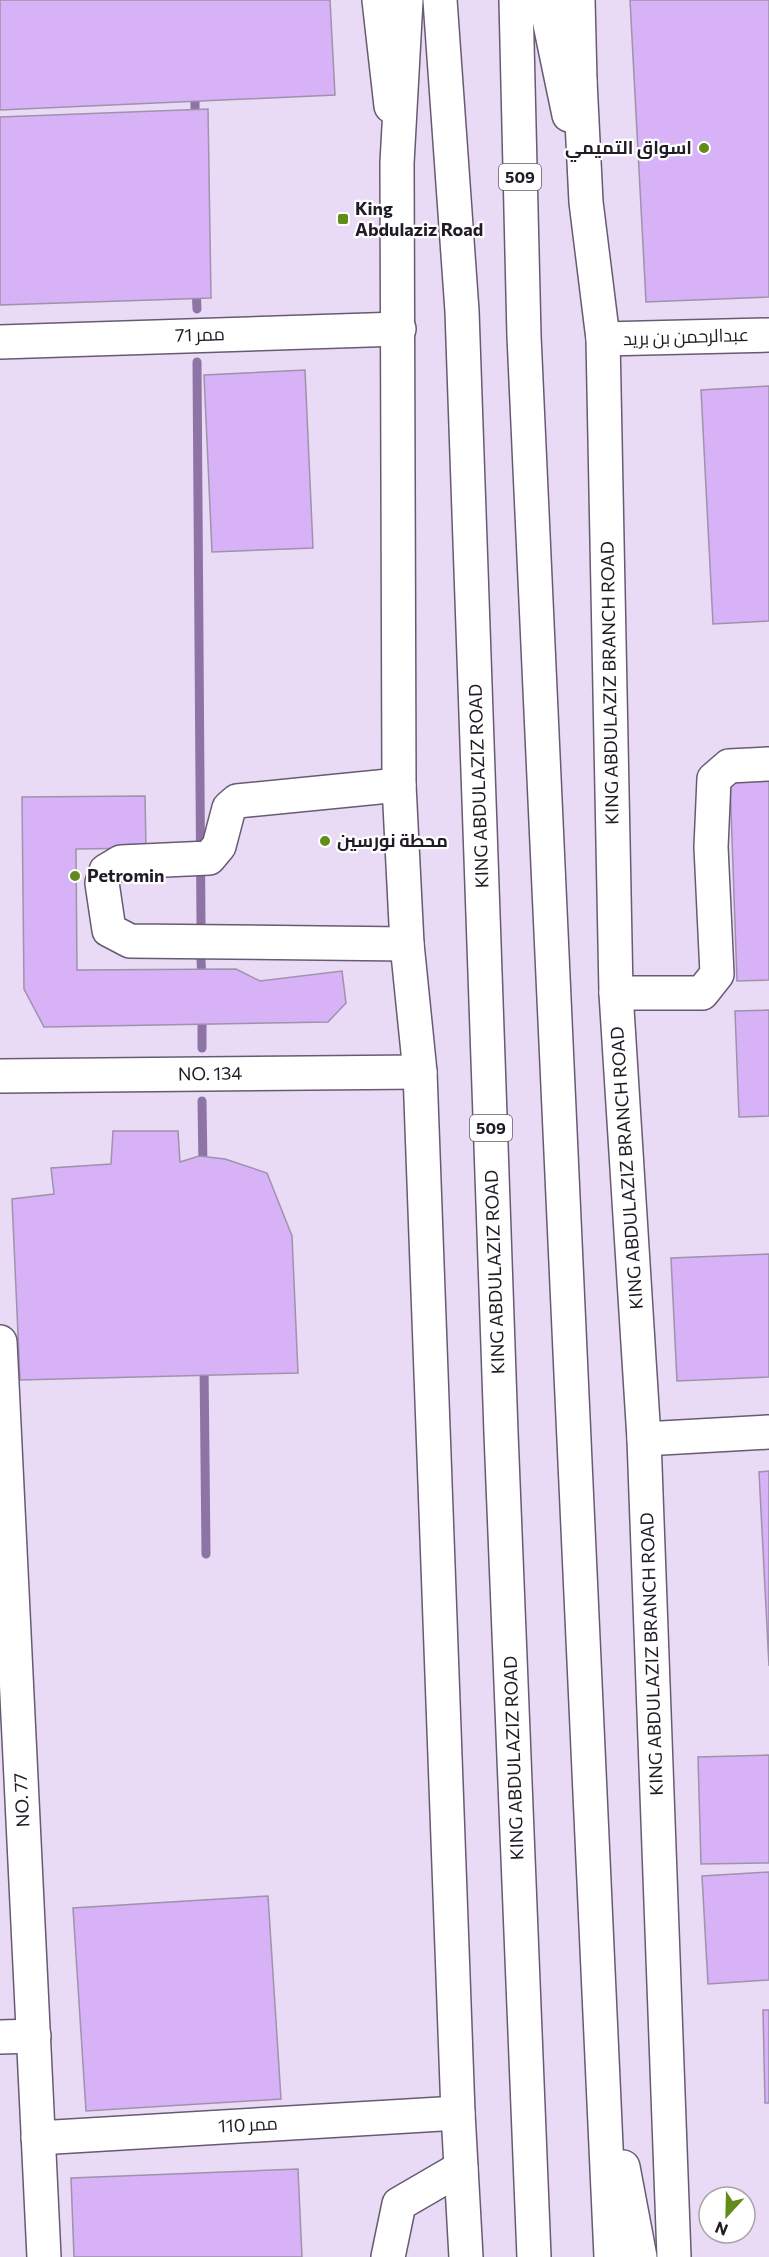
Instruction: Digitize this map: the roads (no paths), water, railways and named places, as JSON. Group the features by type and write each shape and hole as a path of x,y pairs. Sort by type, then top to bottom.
{"main road":[{"path":"379,0 397,162"},
{"path":"406,0 397,162 399,785 407,944 420,1072 458,2113 466,2257"},
{"name":"KING ABDULAZIZ ROAD","path":"440,0 462,311 530,2250"},
{"name":"509","path":"516,0 524,336 610,2257"},
{"path":"545,0 586,202"},
{"name":"KING ABDULAZIZ BRANCH ROAD","path":"578,0 586,202 603,339 616,993 644,1439 674,2257"},
{"name":"ممر 71","path":"0,342 399,329"},
{"name":"عبدالرحمن بن بريد","path":"603,339 769,335"},
{"path":"616,993 702,993 717,974 711,847 714,779 729,766 769,764"},
{"path":"399,785 237,801 229,808 219,846 194,859 120,862 106,871 102,883 109,930 130,941 407,944"},
{"name":"NO. 134","path":"0,1076 420,1072"},
{"name":"NO. 77","path":"0,1342 8,1686 34,2036 44,2257"},
{"path":"644,1439 769,1432"},
{"path":"0,2037 34,2036"},
{"path":"601,2051 640,2257"},
{"name":"110 ممر","path":"38,2138 458,2113"},
{"path":"388,2257 399,2204 461,2168"}],"waterway":[{"path":"195,89 195,120"},
{"path":"196,287 197,309"},
{"path":"197,362 201,923"},
{"path":"201,960 202,979"},
{"path":"202,1014 202,1048"},
{"path":"202,1101 203,1167"},
{"path":"204,1364 206,1554"}],"place":[{"name":"اسواق التميمي","path":"704,148"},
{"name":"King Abdulaziz Road","path":"343,219"},
{"name":"محطة نورسين","path":"325,841"},
{"name":"Petromin","path":"75,876"}]}
